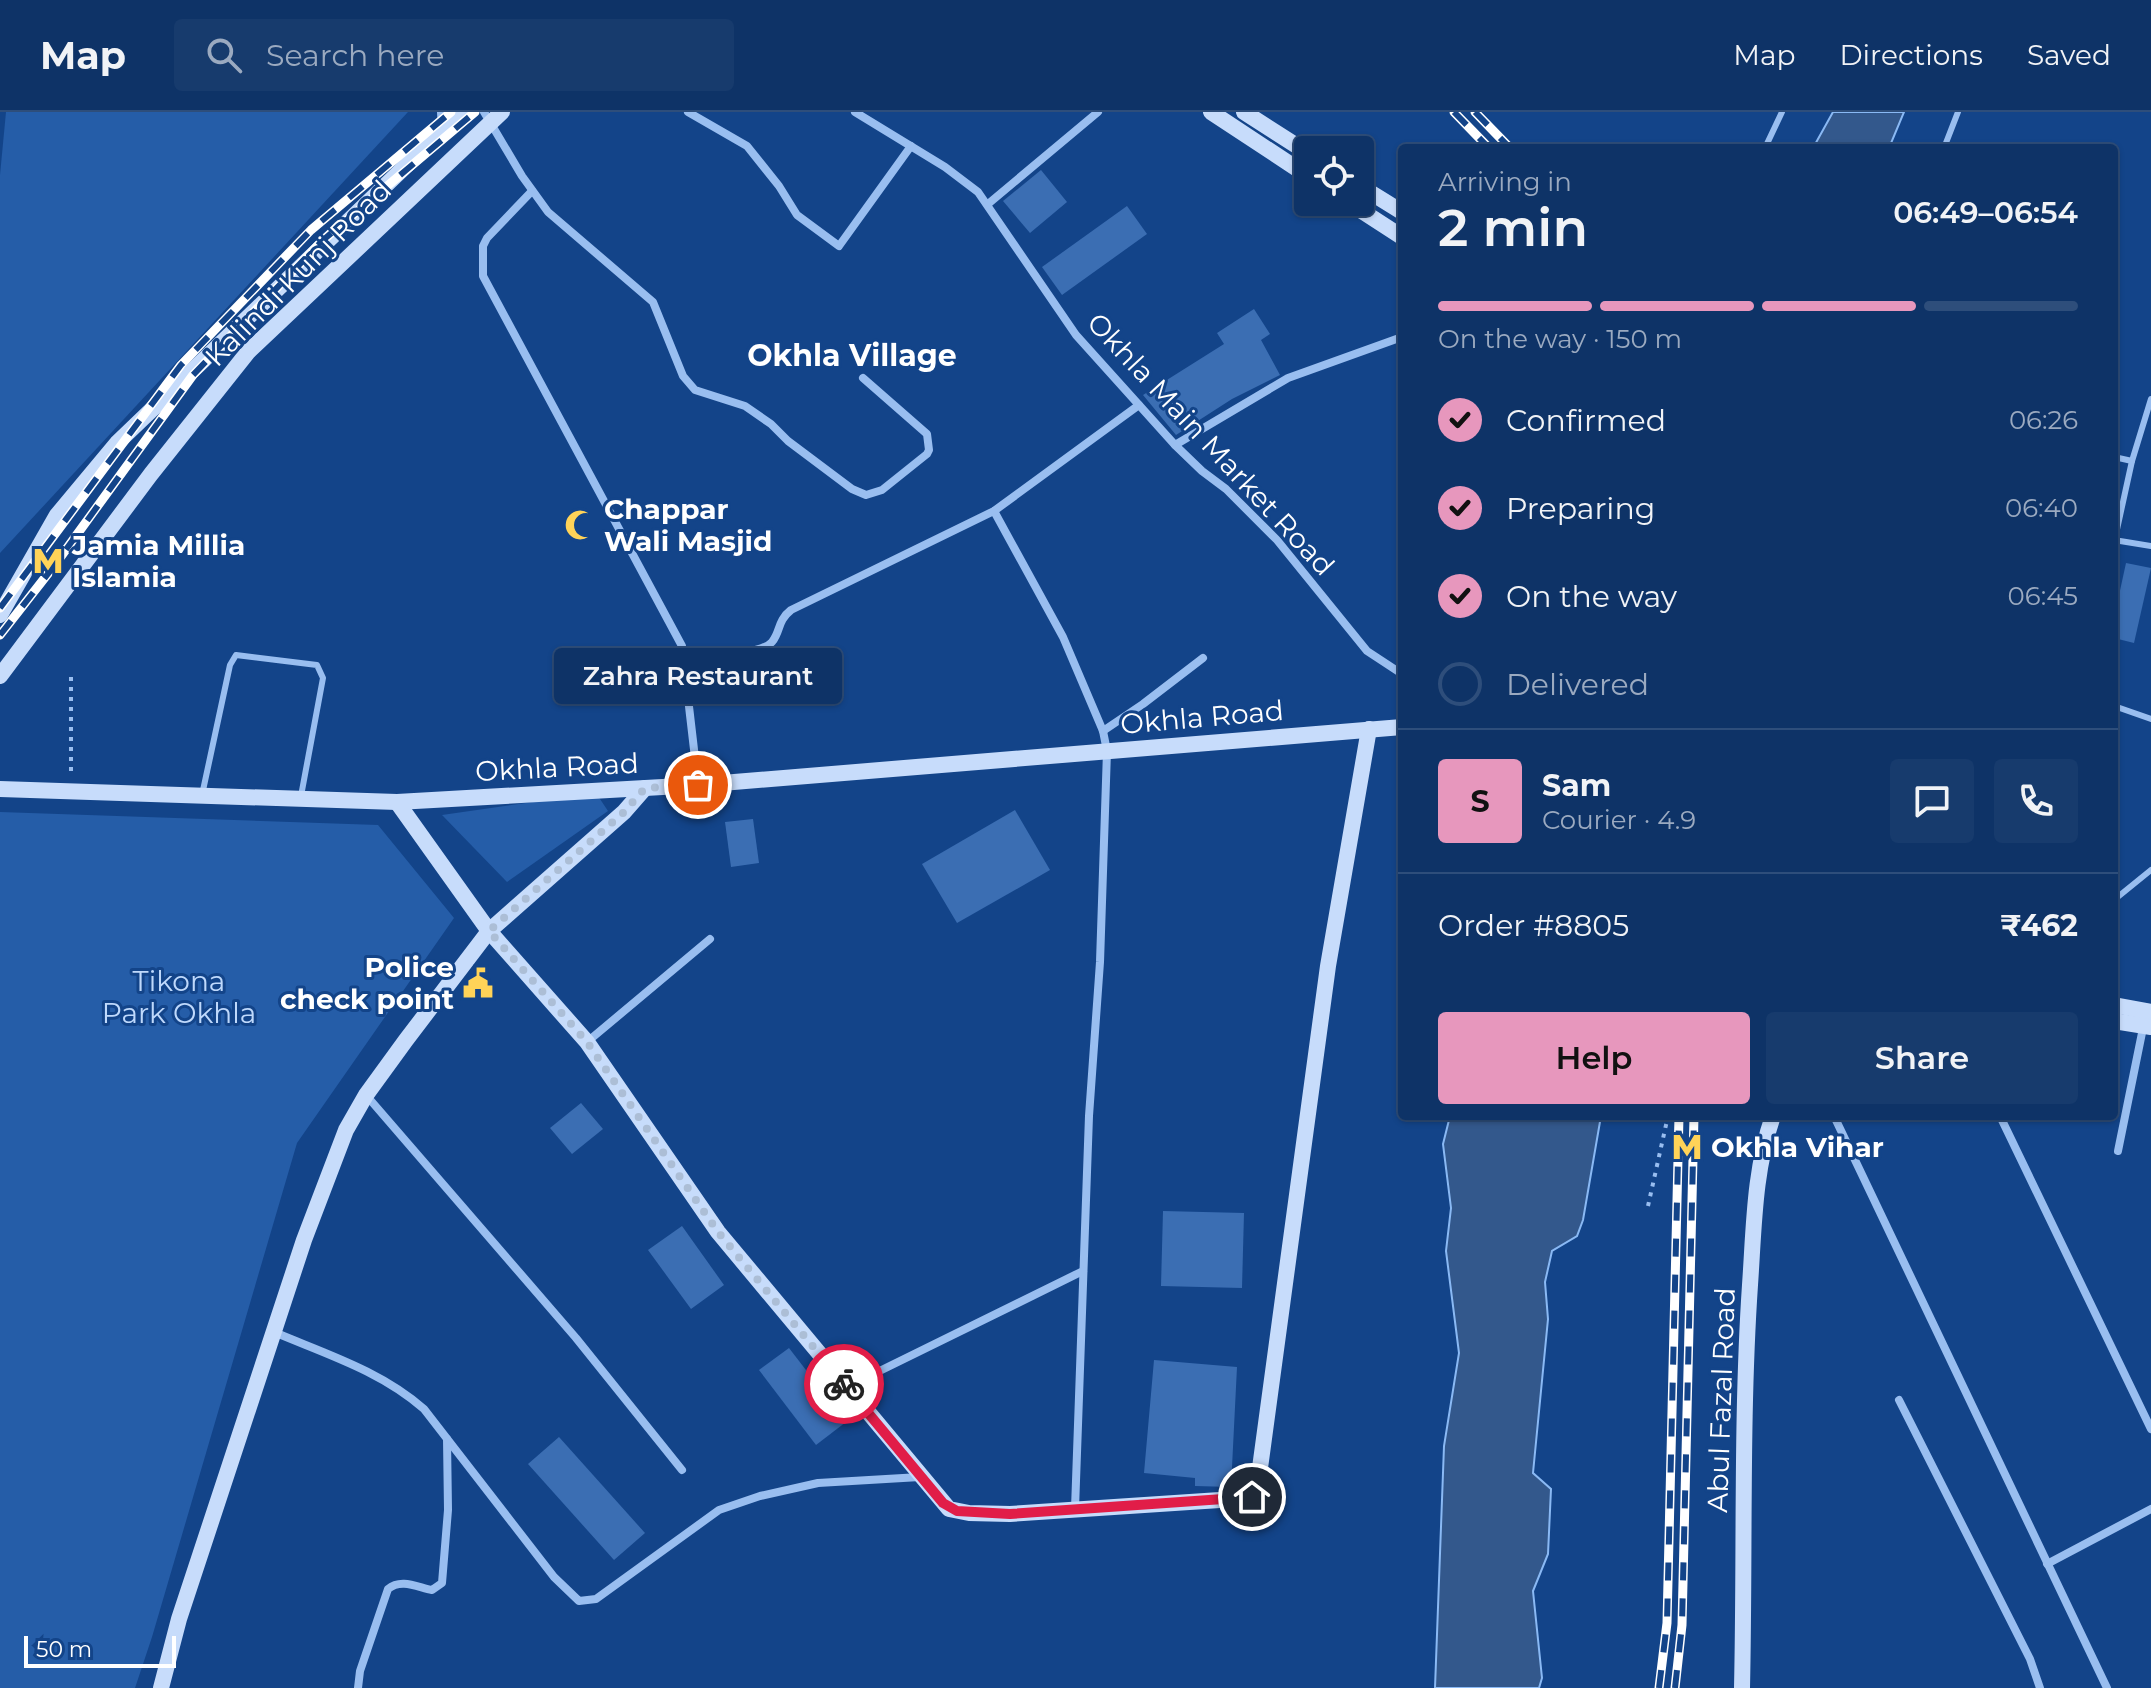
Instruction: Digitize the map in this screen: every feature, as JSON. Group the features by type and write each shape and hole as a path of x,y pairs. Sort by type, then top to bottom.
{"street":[{"path":"441,112 442,132"},
{"name":"Kalindi Kunj Road","path":"0,615 57,515 117,443 462,112"},
{"path":"688,112 747,146 779,186 797,215 839,246 911,146"},
{"name":"Okhla Main Market Road","path":"855,112 967,183 988,204 1076,335 1175,445 1226,489 1277,540 1367,651 1398,671"},
{"path":"988,204 1098,112"},
{"path":"1211,112 1294,167"},
{"path":"1244,112 1294,144"},
{"path":"492,115 532,191 548,212 653,302 683,376 695,390 745,406 852,489 866,495 882,490 927,454 929,445 927,434 863,378"},
{"name":"Kalindi Kunj Road","path":"0,676 248,352 492,115"},
{"path":"532,191 487,238 483,246 483,276 672,624 685,658 698,785"},
{"path":"1374,195 1398,210"},
{"path":"1370,216 1398,234"},
{"path":"1175,445 1298,373 1398,338"},
{"path":"685,658 751,651 768,646 775,638 781,620 791,610 994,511 1139,405"},
{"path":"994,511 1063,637 1103,731 1107,751 1100,962 1089,1116 1075,1510"},
{"path":"1103,731 1203,658"},
{"name":"Okhla Road","path":"0,789 397,802 698,785 1398,727"},
{"path":"397,802 489,931 587,1042 718,1232 943,1503 957,1511 1010,1514 1250,1498 1256,1493 1328,966 1369,729"},
{"path":"161,1688 183,1606 304,1240 336,1154 366,1095 489,931 624,812 645,788"},
{"path":"587,1042 710,939"},
{"path":"2118,1007 2148,1019"},
{"path":"2118,1021 2148,1019"},
{"path":"2118,1151 2148,1019"},
{"path":"366,1095 576,1338 682,1470"},
{"name":"Abul Fazal Road","path":"1742,1688 1746,1350 1756,1188 1772,1120"},
{"path":"1836,1120 2107,1688"},
{"path":"2002,1120 2151,1429"},
{"path":"847,1387 1083,1271"},
{"path":"274,1332 384,1378 424,1409 554,1577 579,1601 596,1599 719,1510 760,1496 818,1483 921,1477"},
{"path":"1899,1400 2030,1659 2040,1688"},
{"path":"358,1688 360,1671 388,1589 396,1583 403,1583 432,1590 442,1583 449,1495 447,1439"},
{"path":"2047,1564 2151,1509"}],"lane":[{"path":"1767,144 1782,112"},
{"path":"1946,144 1958,112"},
{"path":"2118,523 2132,461 2151,399"},
{"path":"2118,458 2132,461"},
{"path":"2118,542 2151,546"},
{"path":"202,795 230,665 236,655 317,665 323,678 300,799"},
{"path":"2118,707 2151,719"},
{"path":"2118,897 2151,870"}],"path":[{"path":"71,677 72,791"},
{"path":"1648,1206 1667,1120"}],"green space":[{"path":"6,112 408,112 0,553 0,175"},
{"path":"596,793 608,811 507,882 442,815"},
{"name":"Tikona Park Okhla","path":"0,812 378,825 454,918 297,1143 135,1688 0,1688"}],"shaded area":[{"path":"1833,112 1904,112 1891,144 1815,144"},
{"path":"1449,1120 1600,1120 1583,1220 1577,1236 1552,1251 1545,1282 1548,1319 1533,1473 1551,1489 1548,1554 1533,1591 1542,1678 1539,1688 1435,1688 1444,1446 1459,1353 1446,1251 1451,1208 1443,1144"}],"building":[{"path":"1041,170 1067,202 1030,233 1003,201"},
{"path":"1127,206 1147,234 1062,295 1042,267"},
{"path":"1254,309 1270,334 1261,340 1280,375 1232,399 1176,435 1143,395 1224,344 1217,333"},
{"path":"2126,563 2151,568 2134,643 2118,639 2118,600"},
{"path":"1015,810 1050,870 957,923 922,864"},
{"path":"753,819 759,863 731,867 725,822"},
{"path":"581,1103 603,1129 572,1154 550,1128"},
{"path":"1163,1211 1244,1213 1242,1288 1161,1286"},
{"path":"682,1226 724,1285 691,1309 648,1250"},
{"path":"789,1348 846,1422 816,1445 759,1370"},
{"path":"1154,1360 1237,1367 1231,1487 1195,1486 1195,1478 1144,1473"},
{"path":"559,1437 645,1533 614,1560 528,1464"}],"railway":[{"path":"0,608 181,365 311,230 451,112"},
{"path":"0,635 193,375 322,241 475,112"},
{"path":"1454,112 1485,144"},
{"path":"1475,112 1506,144"},
{"path":"1659,1688 1667,1623 1679,1120"},
{"path":"1675,1688 1682,1625 1694,1120"}],"way so far":[{"path":"698,785 645,788 624,812 489,931 587,1042 718,1232 844,1384"}],"place":[{"name":"Chappar Wali Masjid","path":"580,525"},
{"name":"Jamia Millia Islamia","path":"48,561"},
{"name":"Zahra Restaurant","path":"698,785"},
{"name":"Police check point","path":"478,983"},
{"name":"Okhla Vihar","path":"1687,1147"}],"district":[{"name":"Okhla Village","path":"852,355"}],"route":[{"path":"844,1384 949,1509 1010,1514 1252,1497"}]}
